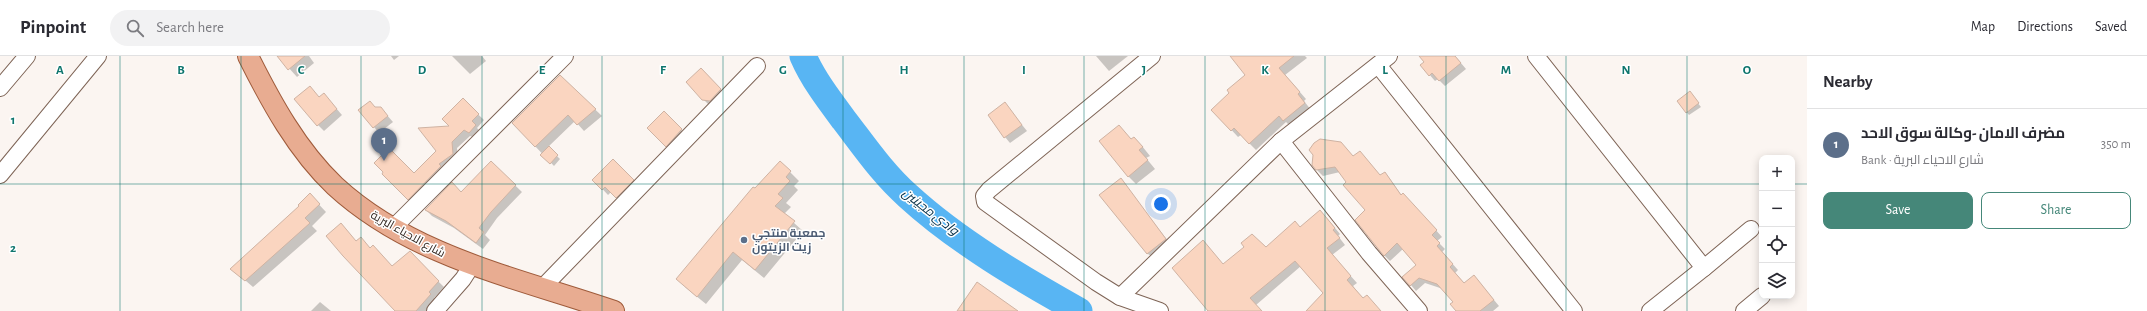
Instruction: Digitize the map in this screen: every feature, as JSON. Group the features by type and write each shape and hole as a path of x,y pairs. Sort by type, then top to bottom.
{"main road":[{"name":"شارع الاحياء البرية","path":"248,56 282,120 316,164 335,185 361,207 393,228 446,255 472,265 614,311"}],"street":[{"path":"0,88 27,56"},
{"path":"0,175 98,56"},
{"path":"393,228 565,56"},
{"path":"1152,56 1001,180 984,196 985,202 1096,282 1120,296 1160,311"},
{"path":"1536,56 1704,268"},
{"path":"1120,296 1281,141 1383,60 1574,311"},
{"path":"543,287 757,66"},
{"path":"1281,141 1369,253 1419,311"},
{"path":"1650,311 1751,229"},
{"path":"435,311 463,279 472,265"},
{"path":"1744,311 1759,298"}],"building":[{"path":"277,56 305,56 288,70"},
{"path":"1230,56 1294,56 1279,68 1300,92 1298,94 1305,103 1283,121 1279,116 1249,144 1234,128 1231,131 1211,110 1229,93 1227,90 1245,75"},
{"path":"1419,56 1455,56 1461,63 1439,81 1432,73 1429,76 1420,65 1424,62"},
{"path":"701,68 721,89 710,101 702,100 686,82"},
{"path":"560,75 596,109 577,125 568,115 535,147 512,123"},
{"path":"310,86 319,97 324,93 337,109 317,126 294,99"},
{"path":"1690,91 1699,103 1686,113 1677,101"},
{"path":"463,98 479,114 472,121 476,125 469,133 464,130 452,142 453,154 439,164 441,166 408,200 382,174 383,172 374,163 389,148 414,173 436,151 418,128 449,126 442,119"},
{"path":"370,101 375,107 381,107 388,116 373,128 358,110"},
{"path":"1005,102 1022,125 1004,138 988,115"},
{"path":"664,111 682,129 666,147 647,128"},
{"path":"1119,125 1131,139 1134,137 1143,147 1139,150 1148,160 1128,177 1099,141"},
{"path":"1320,139 1341,142 1353,156 1360,151 1380,175 1385,172 1401,195 1403,193 1437,230 1432,235 1440,243 1437,246 1453,264 1450,267 1464,283 1474,275 1494,300 1480,311 1456,311 1450,304 1453,302 1437,284 1419,278 1410,286 1402,277 1416,265 1397,243 1384,256 1355,220 1365,210 1343,185 1346,182 1335,167 1316,170 1312,165 1313,155 1309,150 1314,143"},
{"path":"549,146 558,155 550,164 540,155"},
{"path":"613,159 634,180 616,198 605,187 602,190 592,180"},
{"path":"491,161 516,185 491,212 479,228 484,232 476,243 446,221 425,210 452,182 461,192"},
{"path":"780,161 791,171 786,177 790,181 778,194 783,198 775,206 795,221 755,270 733,252 697,297 676,279 753,187 755,188"},
{"path":"1121,178 1166,239 1147,254 1099,195"},
{"path":"310,193 320,204 305,218 310,223 245,281 230,269 299,206 298,205"},
{"path":"1320,210 1335,228 1333,230 1340,238 1327,248 1351,276 1347,280 1363,298 1367,295 1381,311 1306,311 1323,293 1295,261 1250,298 1262,311 1208,311 1172,268 1203,240 1223,264 1244,247 1241,243 1252,234 1266,247 1295,221 1300,227"},
{"path":"341,223 356,241 361,237 370,248 373,245 392,266 410,251 439,281 429,292 431,294 416,311 395,311 343,256 326,236"},
{"path":"977,282 1018,311 957,311"}],"waterway":[{"name":"وادي مجينين","path":"803,56 816,81 866,150 908,196 927,213 969,244 1035,286 1079,311"}],"place":[{"name":"مضرف الامان -وكالة سوق الاحد","path":"384,161"},
{"name":"جمعية منتجي زيت الزيتون","path":"744,240"}]}
